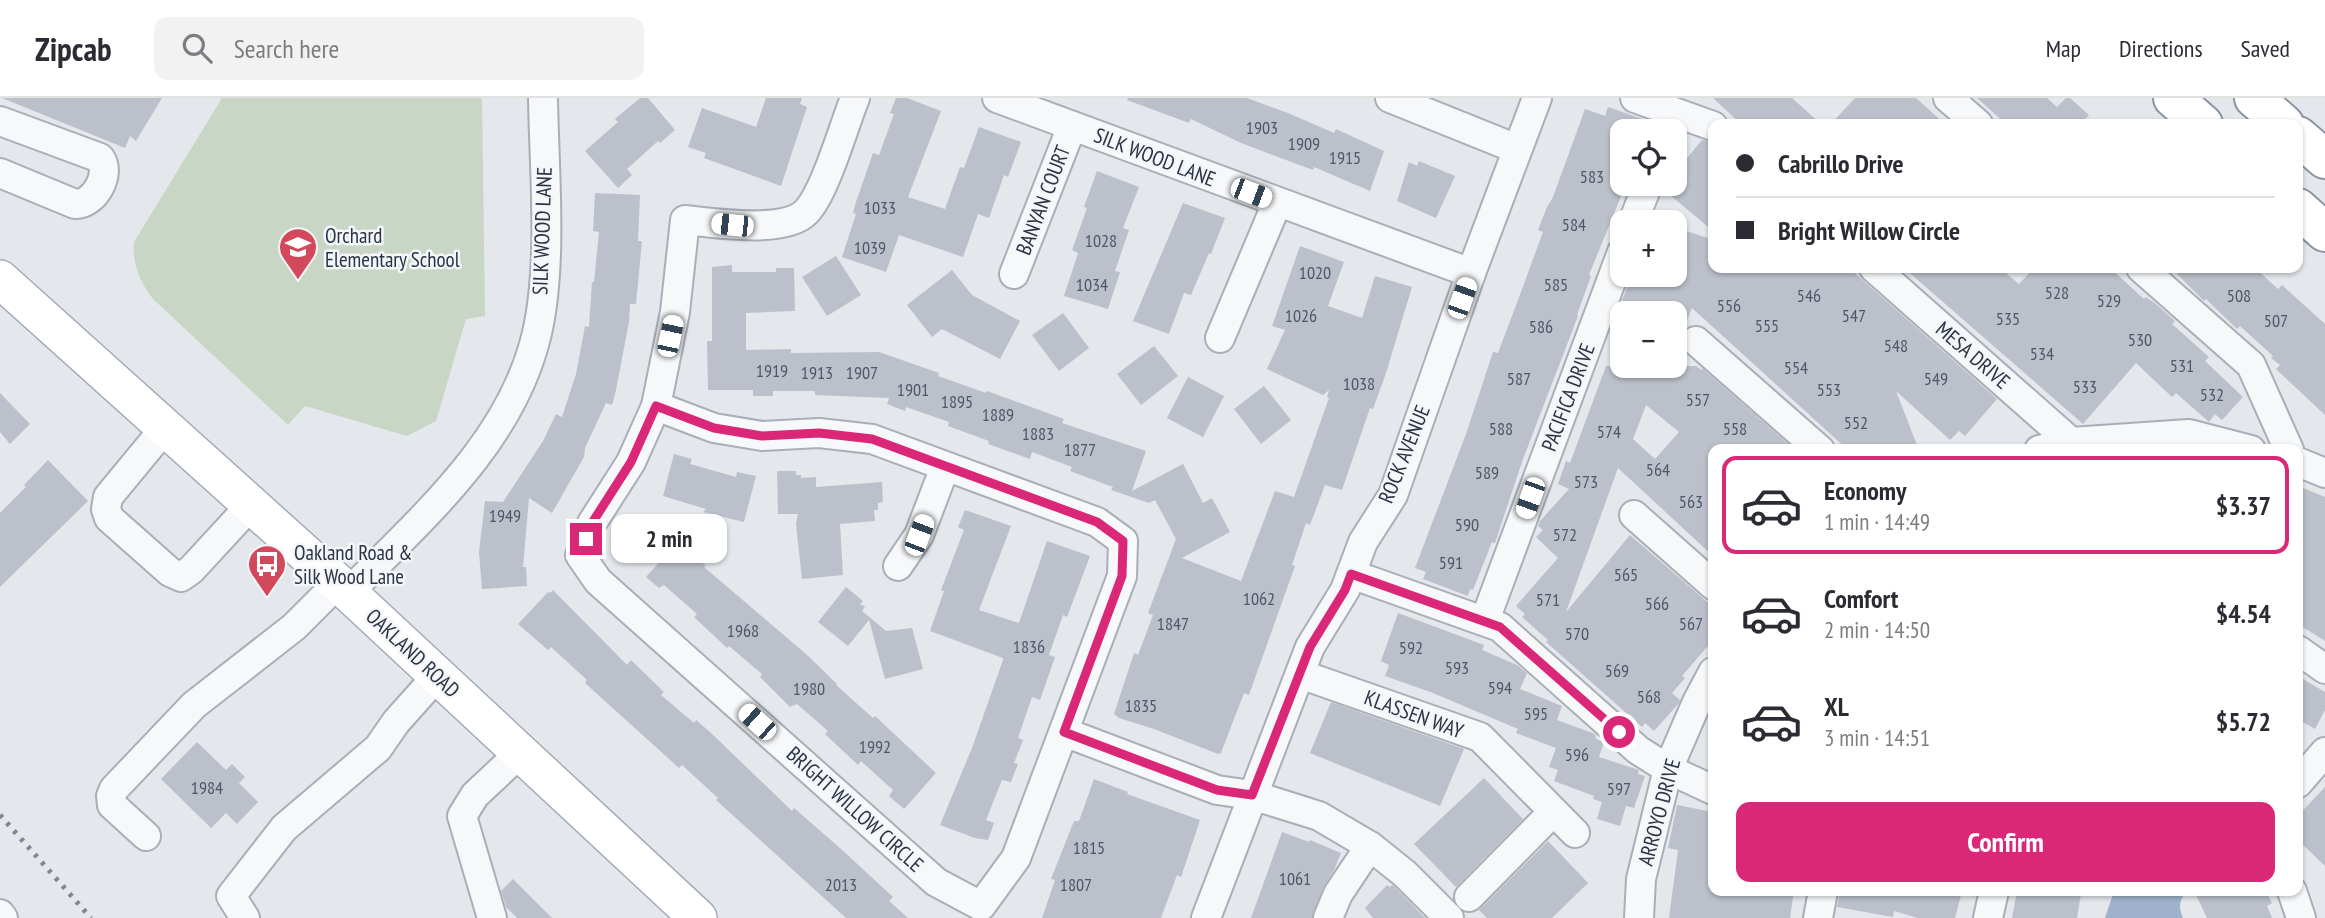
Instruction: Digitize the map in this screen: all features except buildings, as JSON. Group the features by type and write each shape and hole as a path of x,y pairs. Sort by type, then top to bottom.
{"highway":[{"path":"2173,98 2197,119"},
{"path":"2254,98 2278,119"},
{"path":"2303,140 2325,159"},
{"path":"2303,212 2325,232"}],"main road":[{"name":"OAKLAND ROAD","path":"0,279 343,588 698,918"}],"street":[{"name":"SILK WOOD LANE","path":"146,836 112,805 111,796 114,789 194,705 343,588 454,485 496,429 519,383 537,333 545,265 543,98"},
{"path":"656,406 675,312 685,220 732,225 783,223 805,213 820,189 855,98"},
{"name":"SILK WOOD LANE","path":"996,98 1471,273"},
{"path":"1390,98 1456,109 1517,149"},
{"name":"ROCK AVENUE","path":"1206,918 1310,647 1345,590 1363,542 1393,495 1471,273 1537,98"},
{"path":"1635,98 1708,124"},
{"path":"1948,98 1972,119"},
{"path":"0,121 100,158 104,171 96,193 83,205 0,173"},
{"name":"BANYAN COURT","path":"1014,274 1072,126"},
{"path":"1220,338 1277,203"},
{"name":"MESA DRIVE","path":"1880,273 2071,442"},
{"path":"2147,273 2251,365 2287,444"},
{"name":"PACIFICA DRIVE","path":"1485,620 1610,284"},
{"path":"1696,341 1813,444"},
{"name":"BRIGHT WILLOW CIRCLE","path":"656,406 714,428 762,436 819,433 872,439 1097,522 1123,541 1122,576 1016,858 981,906 936,882 598,581 580,555 592,523 631,462 656,406"},
{"path":"166,428 108,497 106,509 109,518 170,572 181,577 191,570 251,505"},
{"path":"2063,444 2189,434 2228,444"},
{"path":"2303,464 2325,473"},
{"path":"898,566 919,535 946,467"},
{"path":"1634,515 1708,581"},
{"path":"1351,574 1500,627 1638,750 1668,769 1708,788"},
{"path":"2303,654 2325,669"},
{"name":"KLASSEN WAY","path":"1300,674 1480,737 1575,833"},
{"path":"245,918 231,896 284,828 378,748 394,724 437,676"},
{"name":"ARROYO DRIVE","path":"1639,918 1641,879 1668,769 1708,681"},
{"path":"1064,732 1217,790 1252,795 1319,817 1370,846 1405,874 1449,918"},
{"path":"2303,777 2325,752"},
{"path":"492,918 462,816 475,795 520,753"},
{"path":"1469,897 1553,812"},
{"path":"1328,918 1338,894 1370,846"},
{"path":"1818,918 1822,896"},
{"path":"1988,918 1993,896"},
{"path":"2294,896 2301,918"}],"green space":[{"name":"Orchard Elementary School","path":"222,98 482,98 485,316 466,319 436,421 407,436 305,406 288,425 148,293 136,265 134,242"}],"water":[{"path":"2112,896 2183,896 2180,904 2183,918 2105,918"}],"railway":[{"path":"0,815 91,918"}],"place":[{"name":"Orchard Elementary School","path":"298,281"},
{"name":"Oakland Road & Silk Wood Lane","path":"267,598"}],"route":[{"path":"586,539 592,523 631,462 656,406 714,428 762,436 819,433 872,439 1097,522 1123,541 1122,576 1064,732 1217,790 1252,795 1310,647 1345,590 1351,574 1500,627 1619,732"}]}
